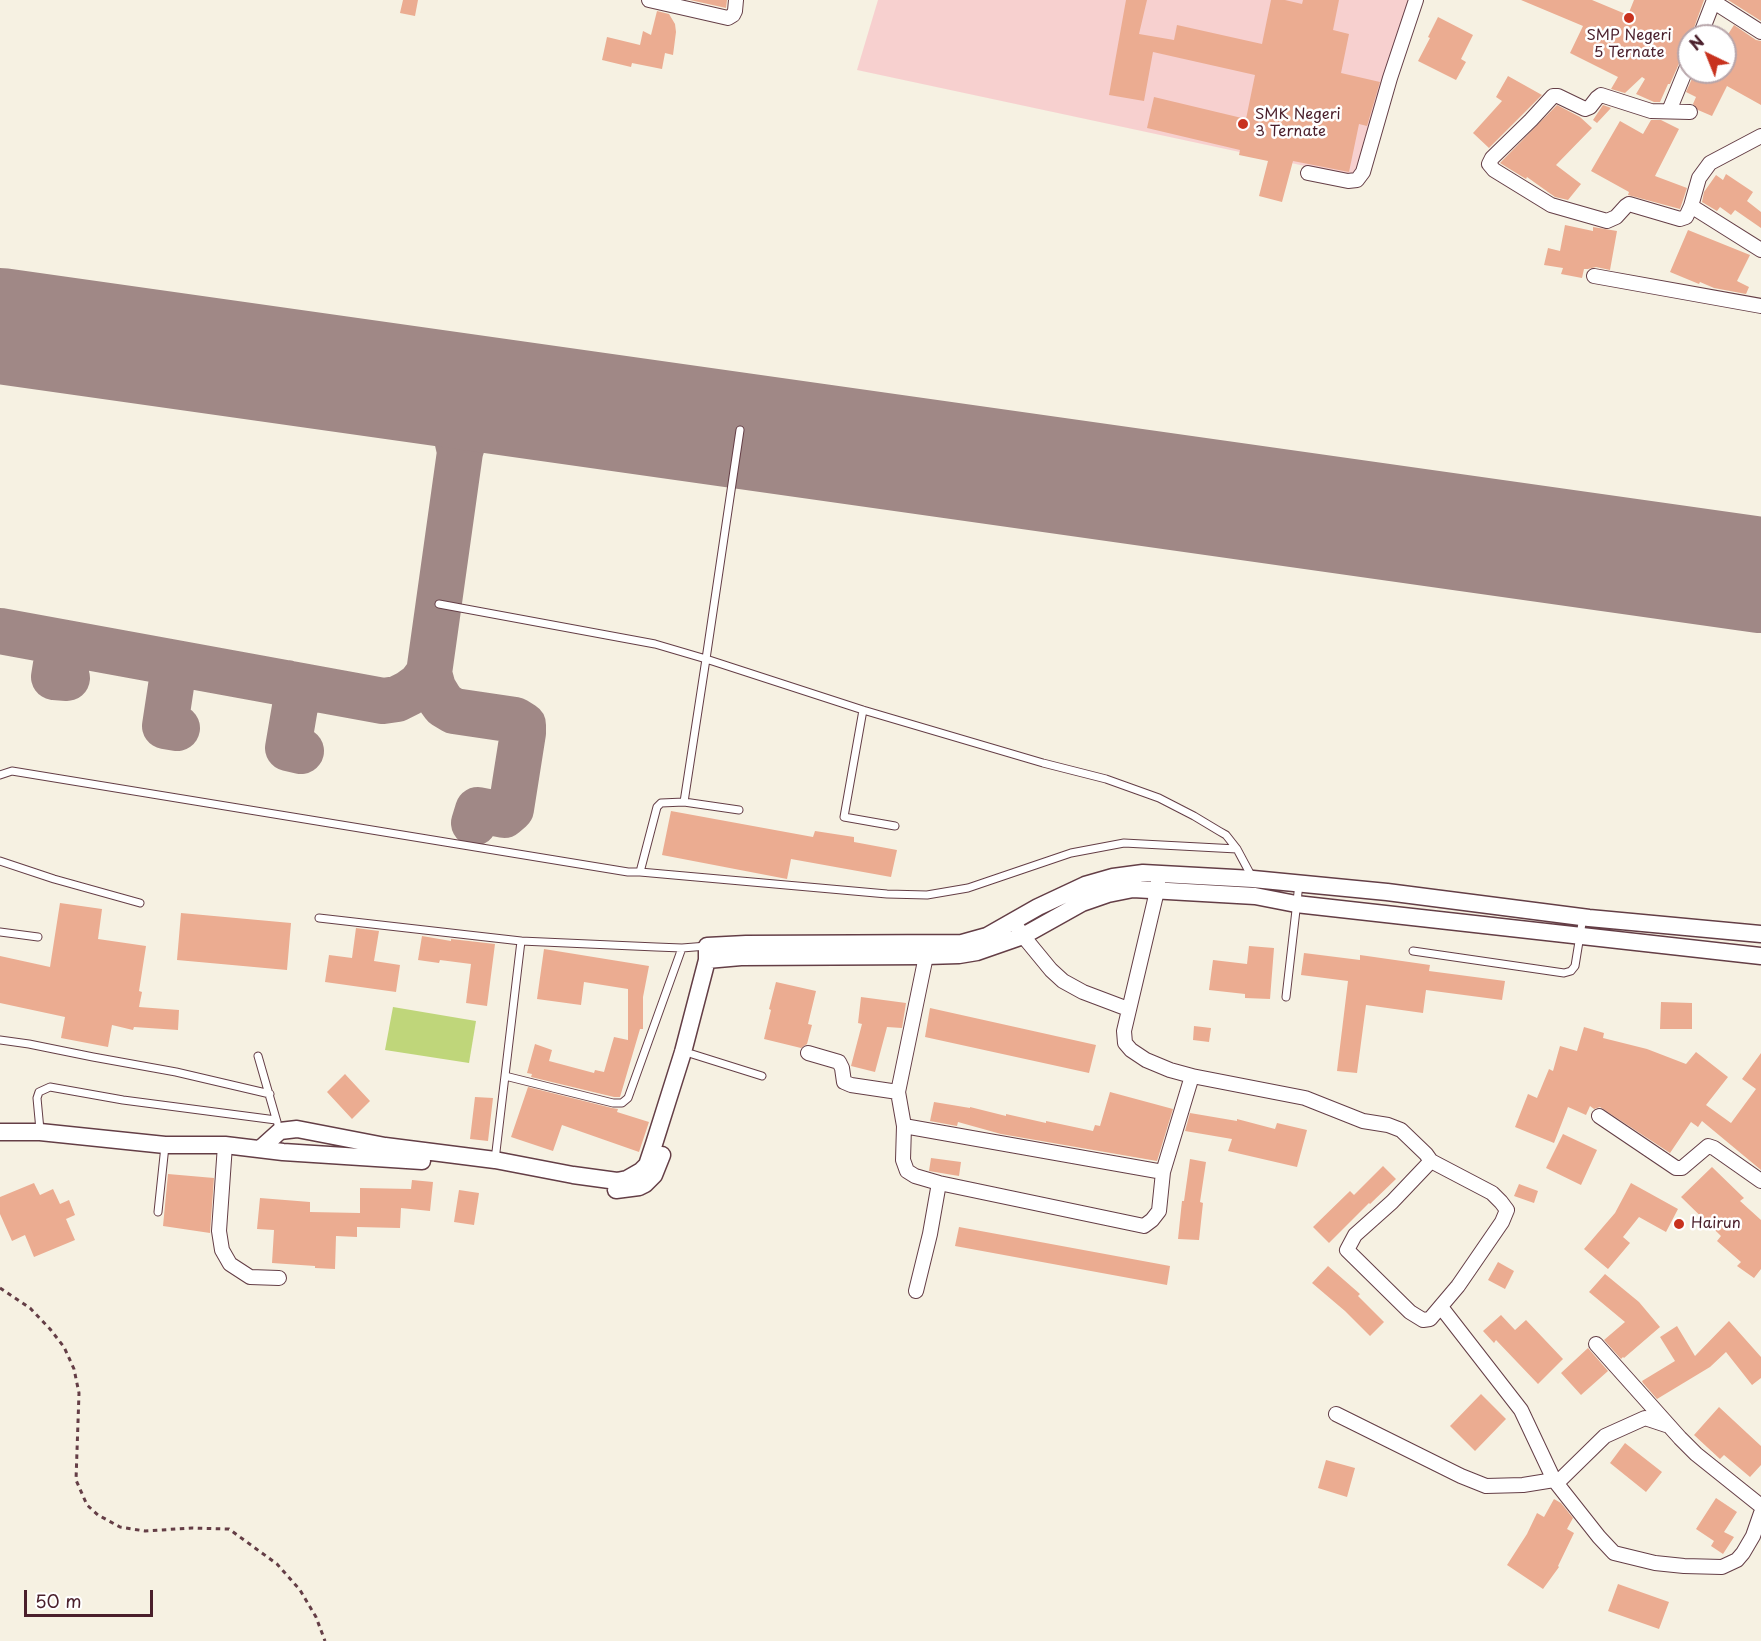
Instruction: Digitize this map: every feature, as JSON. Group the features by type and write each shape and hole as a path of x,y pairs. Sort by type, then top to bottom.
{"street":[{"path":"649,0 728,18 733,15 736,0"},
{"path":"1308,173 1348,181 1357,180 1363,172 1390,78 1416,0"},
{"path":"1705,24 1714,1 1761,32"},
{"path":"1669,111 1680,84"},
{"path":"1690,112 1651,111 1601,95 1585,110 1558,96 1552,96 1492,158 1489,164 1494,170 1551,205 1607,221 1616,217 1629,204 1680,219 1686,217 1699,178 1710,164 1761,136"},
{"path":"1691,206 1761,250"},
{"path":"1594,276 1761,306"},
{"path":"1159,873 1157,891 1124,1031 1125,1043 1131,1050 1146,1060 1170,1070 1305,1098 1364,1121 1401,1130 1431,1161 1492,1193 1507,1210 1502,1222 1478,1258 1441,1307 1430,1319 1424,1320 1410,1312 1347,1250 1355,1235 1392,1202 1431,1161"},
{"path":"712,953 860,942 962,943 1018,929 1038,908 1085,885 1113,877 1159,873 1254,888 1296,904 1761,956"},
{"path":"712,953 741,957 959,955 977,952 1018,929 1107,894 1133,889 1157,891 1299,884 1387,892 1583,917 1761,934"},
{"path":"1018,929 1051,970 1063,981 1083,992 1128,1009"},
{"path":"0,1132 40,1132 165,1145 225,1145 430,1162 620,1190 639,1187 654,1175 664,1149 692,1054 712,953"},
{"path":"260,1149 278,1125 385,1146 495,1160 573,1176 617,1181 627,1179 647,1165 712,953"},
{"path":"926,956 898,1092 904,1126 903,1160 907,1171 915,1176 1144,1226 1159,1211 1163,1172 1192,1076"},
{"path":"808,1053 838,1062 842,1068 844,1082 898,1092"},
{"path":"1599,1116 1676,1168 1682,1168 1708,1146 1761,1181"},
{"path":"904,1126 1163,1172"},
{"path":"225,1145 219,1231 222,1250 230,1264 249,1277 279,1278"},
{"path":"916,1291 930,1234 939,1183"},
{"path":"1441,1307 1521,1410 1556,1481 1614,1553 1656,1563 1722,1567 1737,1560 1753,1536 1761,1513"},
{"path":"1596,1344 1668,1426 1696,1454 1761,1506"},
{"path":"1336,1414 1461,1476 1486,1486 1556,1481 1605,1436 1645,1418 1668,1426"}],"lane":[{"path":"684,802 740,430"},
{"path":"439,603 655,644 863,710 1106,779 1159,798 1226,835 1237,849 1254,888"},
{"path":"863,710 844,817 895,826"},
{"path":"0,769 605,868 887,894 927,895 968,888 1071,853 1124,843 1237,849"},
{"path":"0,775 12,771"},
{"path":"640,872 657,807 661,803 684,802 739,810"},
{"path":"0,861 140,903"},
{"path":"1286,997 1299,884"},
{"path":"1413,951 1564,973 1575,966 1583,917"},
{"path":"318,918 521,940 682,948 712,953"},
{"path":"0,932 38,937"},
{"path":"495,1160 521,940"},
{"path":"505,1076 602,1101 622,1103 628,1098 682,948"},
{"path":"0,1040 176,1072 270,1094"},
{"path":"692,1054 762,1076"},
{"path":"40,1132 37,1098 39,1092 50,1087 278,1125 258,1056"},
{"path":"158,1212 165,1145"}],"path":[{"path":"0,1288 30,1308 50,1329 64,1347 74,1369 79,1393 76,1480 87,1505 98,1515 120,1527 145,1531 192,1528 229,1529 278,1564 300,1590 325,1641"}],"shaded area":[{"name":"SMK Negeri 3 Ternate","path":"878,0 1415,0 1361,178 857,70"}],"green space":[{"path":"393,1007 476,1021 469,1063 385,1050"}],"building":[{"path":"403,0 418,0 415,16 400,13"},
{"path":"690,0 727,0 726,8"},
{"path":"1126,0 1147,0 1139,34 1174,40 1177,25 1262,44 1271,0 1302,4 1303,0 1339,0 1333,30 1349,34 1341,73 1380,82 1367,126 1359,124 1349,172 1293,161 1282,202 1259,196 1268,161 1239,155 1240,150 1147,128 1154,97 1246,119 1255,75 1153,52 1144,101 1109,95"},
{"name":"SMP Negeri 5 Ternate","path":"1521,0 1592,0 1628,15 1634,0 1704,0 1695,24 1677,24 1677,68 1660,102 1654,102 1636,94 1645,79 1642,77 1625,93 1611,89 1618,77 1570,53 1583,26"},
{"path":"1728,0 1761,0 1761,21"},
{"path":"657,11 669,14 675,24 676,32 673,55 665,53 662,69 632,63 631,67 602,60 607,37 640,45 643,31 651,35"},
{"path":"1438,17 1473,35 1461,59 1466,62 1456,80 1418,61"},
{"path":"1737,27 1761,41 1761,105 1727,86 1712,116 1698,110 1693,104 1696,97 1686,92 1690,84 1737,84"},
{"path":"1508,76 1542,95 1489,148 1473,133 1502,101 1496,97"},
{"path":"1557,105 1580,117 1592,128 1556,165 1581,184 1568,200 1555,197 1527,177 1526,179 1500,163"},
{"path":"1603,105 1611,108 1597,123 1593,120"},
{"path":"1651,120 1661,120 1679,129 1655,176 1687,188 1680,209 1628,195 1629,192 1591,171 1620,121 1643,134"},
{"path":"1726,174 1753,192 1747,201 1761,212 1761,228 1735,210 1731,215 1720,207 1717,211 1702,202 1704,192 1716,175 1723,180"},
{"path":"1565,225 1593,231 1593,227 1617,231 1610,270 1596,267 1584,269 1582,278 1561,274 1563,268 1544,265 1548,248 1560,251"},
{"path":"1688,230 1750,255 1737,281 1749,287 1746,294 1714,288 1700,282 1699,284 1670,272"},
{"path":"671,811 813,837 815,831 854,837 854,842 897,850 891,877 791,859 787,879 662,855"},
{"path":"60,903 102,909 98,939 146,946 139,991 142,992 139,1007 179,1010 178,1030 134,1027 133,1030 112,1025 108,1047 61,1038 65,1017 0,1003 0,956 50,967"},
{"path":"181,913 291,923 287,970 177,960"},
{"path":"356,928 379,931 374,961 400,965 396,992 325,982 329,955 352,958"},
{"path":"422,936 451,941 451,939 495,944 487,1006 466,1003 471,964 418,960"},
{"path":"1249,946 1274,948 1270,999 1245,998 1245,994 1209,990 1213,960 1247,964"},
{"path":"544,949 649,966 643,997 643,1029 640,1029 620,1097 531,1077 532,1074 527,1073 535,1044 552,1050 549,1061 594,1073 595,1070 604,1072 614,1037 628,1040 628,989 584,982 581,1005 537,999"},
{"path":"1304,953 1360,960 1360,955 1430,965 1429,971 1505,981 1502,1000 1426,990 1423,1013 1366,1005 1357,1073 1337,1071 1348,981 1301,975"},
{"path":"776,982 816,991 808,1024 812,1025 807,1044 801,1048 764,1039"},
{"path":"861,997 906,1003 902,1028 887,1027 875,1072 851,1066 862,1024 858,1023"},
{"path":"1661,1002 1692,1003 1692,1029 1660,1029"},
{"path":"930,1008 1096,1045 1089,1073 925,1037"},
{"path":"1194,1026 1211,1028 1209,1042 1193,1040"},
{"path":"1584,1027 1604,1033 1603,1038 1647,1049 1686,1064 1696,1052 1728,1077 1706,1105 1731,1123 1756,1089 1742,1079 1761,1053 1761,1170 1702,1121 1698,1127 1691,1122 1670,1153 1600,1107 1594,1109 1590,1106 1586,1115 1568,1107 1554,1143 1515,1127 1528,1094 1537,1098 1549,1069 1553,1071 1560,1046 1577,1051"},
{"path":"345,1074 370,1101 352,1119 327,1092"},
{"path":"528,1087 618,1109 617,1112 649,1122 639,1152 562,1125 553,1151 511,1137"},
{"path":"1110,1092 1173,1109 1157,1161 1001,1134 958,1122 957,1126 930,1121 934,1102 1093,1131 1095,1125 1100,1126"},
{"path":"475,1097 493,1098 488,1141 470,1139"},
{"path":"1190,1113 1237,1121 1237,1119 1275,1129 1277,1123 1307,1130 1297,1167 1228,1151 1232,1139 1185,1131"},
{"path":"1563,1134 1597,1150 1581,1185 1546,1168"},
{"path":"931,1158 961,1162 959,1176 929,1171"},
{"path":"1190,1159 1206,1162 1200,1202 1203,1203 1199,1240 1178,1239"},
{"path":"1383,1166 1396,1179 1329,1243 1313,1227 1350,1191 1354,1195"},
{"path":"1712,1167 1744,1198 1740,1201 1761,1220 1761,1269 1754,1278 1737,1266 1741,1262 1717,1241 1721,1236 1681,1197"},
{"path":"168,1174 214,1178 210,1233 163,1226"},
{"path":"412,1180 433,1182 430,1211 401,1208 400,1228 357,1227 357,1237 336,1236 335,1269 272,1263 274,1230 257,1229 260,1198 310,1202 310,1212 360,1213 360,1188 411,1189"},
{"path":"34,1183 40,1195 53,1189 60,1204 69,1200 75,1215 66,1219 75,1240 34,1257 25,1235 12,1241 0,1214 0,1197"},
{"path":"1631,1183 1678,1209 1666,1232 1639,1217 1623,1237 1630,1243 1608,1269 1584,1249 1615,1213"},
{"path":"1519,1184 1538,1191 1534,1203 1514,1196"},
{"path":"459,1190 479,1193 474,1225 454,1222"},
{"path":"959,1227 1170,1266 1167,1285 955,1246"},
{"path":"1498,1262 1514,1271 1505,1289 1488,1280"},
{"path":"1328,1266 1360,1294 1358,1296 1384,1322 1370,1336 1312,1283"},
{"path":"1605,1274 1639,1302 1660,1327 1621,1359 1604,1340 1625,1322 1589,1292"},
{"path":"1501,1315 1515,1330 1526,1320 1563,1359 1538,1384 1496,1340 1494,1343 1483,1331"},
{"path":"1729,1321 1761,1357 1761,1378 1752,1385 1726,1352 1710,1367 1657,1399 1642,1381 1675,1361 1660,1337 1677,1326 1695,1356"},
{"path":"1588,1348 1608,1371 1581,1395 1561,1373"},
{"path":"1481,1394 1506,1419 1475,1451 1450,1426"},
{"path":"1719,1407 1761,1446 1761,1465 1750,1477 1724,1455 1720,1459 1694,1435"},
{"path":"1625,1443 1662,1472 1646,1492 1610,1463"},
{"path":"1326,1460 1355,1468 1347,1497 1318,1488"},
{"path":"1716,1498 1737,1512 1724,1532 1734,1537 1723,1554 1711,1546 1714,1541 1696,1529"},
{"path":"1554,1499 1561,1503 1573,1518 1567,1529 1574,1533 1559,1567 1543,1589 1507,1565 1527,1534 1537,1513 1544,1517"},
{"path":"1618,1584 1669,1602 1659,1629 1608,1611"}],"taxiway":[{"path":"0,631 383,701 397,699 409,693 420,685 429,673 460,452 455,429 446,411 409,383"},
{"path":"460,452 465,436 486,413 519,399"},
{"path":"52,642 58,652 54,677 67,678"},
{"path":"164,661 173,673 165,726 177,728"},
{"path":"429,673 433,688 439,698 444,705 454,711 515,720 523,725 511,809 504,815 478,810 474,823"},
{"path":"287,683 295,689 297,695 288,748 301,751"}],"runway":[{"path":"0,326 1761,575"}],"place":[{"name":"SMP Negeri 5 Ternate","path":"1629,18"},
{"name":"SMK Negeri 3 Ternate","path":"1243,124"},
{"name":"Hairun","path":"1679,1224"}]}
